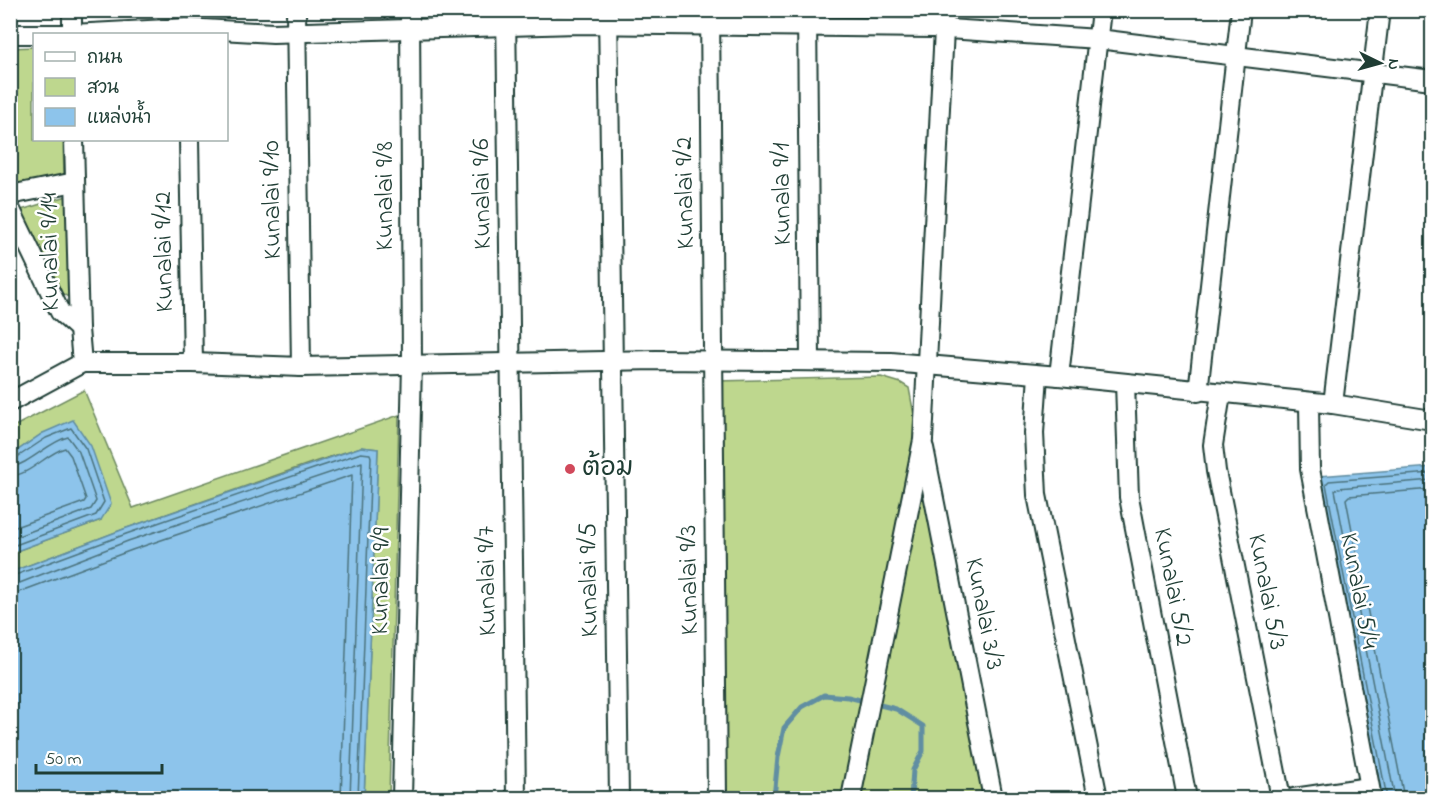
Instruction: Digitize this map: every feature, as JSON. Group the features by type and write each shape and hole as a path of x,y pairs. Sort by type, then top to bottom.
{"street":[{"path":"72,10 72,33"},
{"name":"Kunalai 9/10","path":"297,10 300,367"},
{"path":"1059,376 1101,10"},
{"path":"1198,392 1241,10"},
{"path":"1334,404 1380,10"},
{"path":"83,33 186,24 297,32 410,19 608,17 945,19 1432,80"},
{"name":"Kunalai 9/5","path":"608,17 619,798"},
{"name":"Kunalai 9/6","path":"506,18 511,362"},
{"name":"Kunalai 9/2","path":"710,18 713,360"},
{"name":"Kunala 9/1","path":"807,18 810,361"},
{"name":"Kunalai 9/8","path":"410,19 412,364"},
{"path":"850,798 923,440 945,19"},
{"path":"10,34 33,34"},
{"name":"Kunalai 9/14","path":"74,141 82,363"},
{"name":"Kunalai 9/12","path":"189,141 193,363"},
{"path":"10,195 75,182"},
{"path":"10,208 60,312 79,329"},
{"path":"10,402 82,363 193,363 300,367 713,360 891,362 1059,376 1198,392 1334,404 1432,420"},
{"name":"Kunalai 9/3","path":"713,360 717,798"},
{"name":"Kunalai 9/7","path":"511,362 516,798"},
{"name":"Kunalai 9/9","path":"402,798 412,364"},
{"path":"1038,375 1034,433 1037,495 1098,798"},
{"name":"Kunalai 5/2","path":"1125,383 1129,497 1187,798"},
{"name":"Kunalai 5/3","path":"1221,394 1214,445 1216,471 1281,798"},
{"name":"Kunalai 5/4","path":"1309,403 1310,469 1371,793"},
{"name":"Kunalai 3/3","path":"923,440 993,798"},
{"path":"1294,798 1371,793"}],"green space":[{"path":"33,47 33,141 63,141 64,176 10,188 10,48"},
{"path":"67,196 70,298 56,290 18,211"},
{"path":"881,377 909,388 985,798 724,798 718,381"},
{"path":"84,390 133,508 399,415 389,798 364,798 378,449 361,447 317,461 124,529 11,572 11,553 101,520 43,433 11,455 11,428"}],"water":[{"path":"73,420 91,446 111,504 101,520 11,553 11,455 43,433"},
{"path":"361,447 378,449 364,798 11,798 11,572 124,529"},
{"path":"1432,467 1432,798 1382,798 1319,476"}],"waterway":[{"path":"774,798 778,757 784,728 802,707 824,695 848,697 896,709 923,726 923,751 913,770 911,798"}],"place":[{"name":"ต้อม","path":"570,469"}]}
